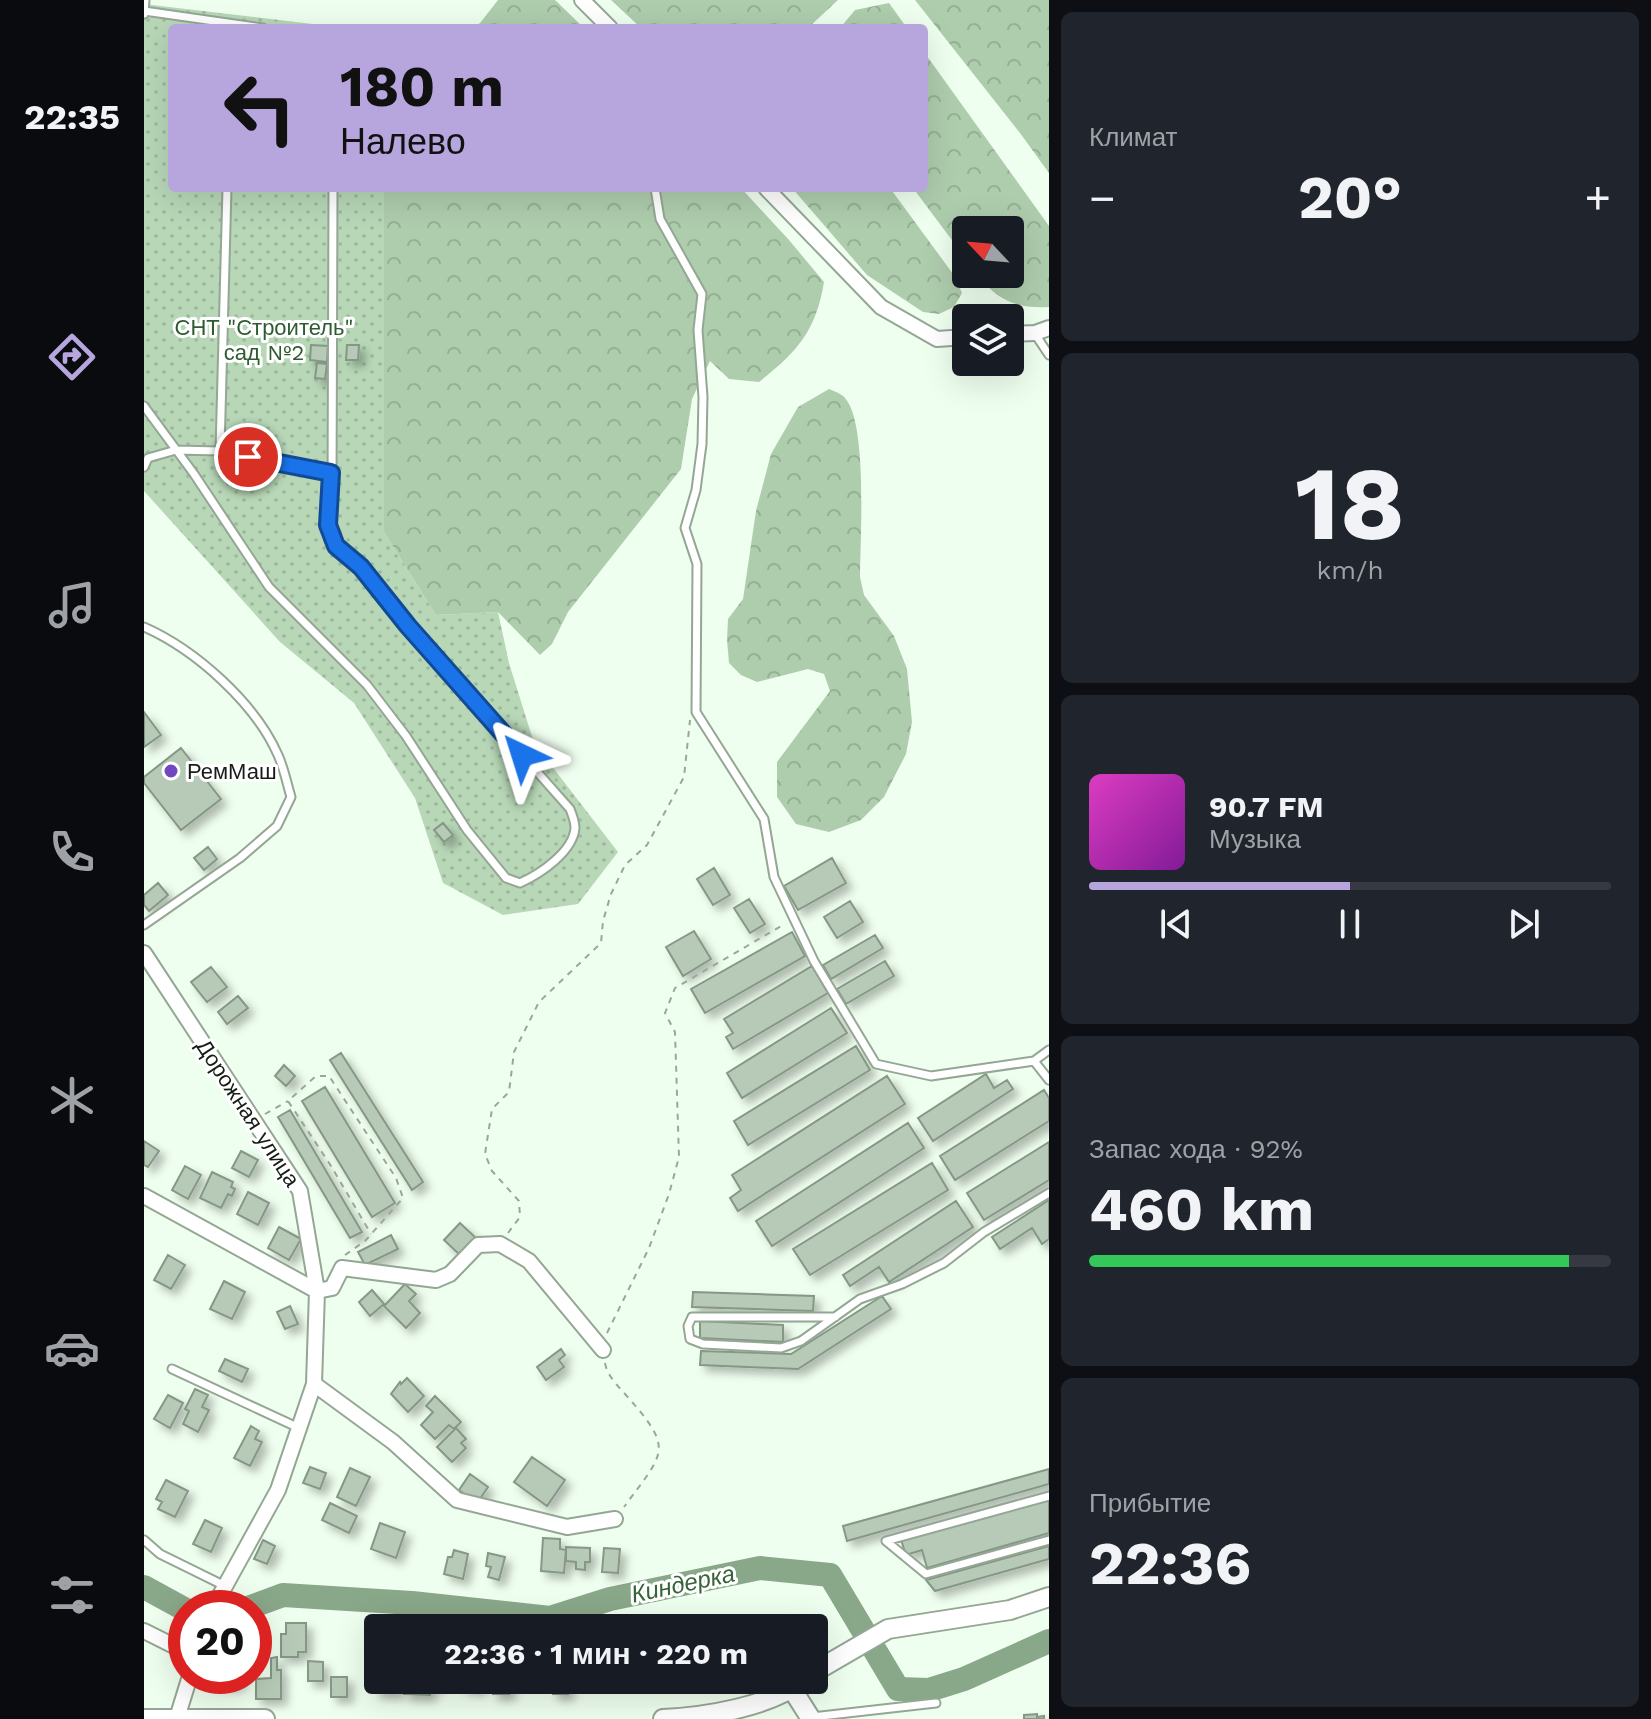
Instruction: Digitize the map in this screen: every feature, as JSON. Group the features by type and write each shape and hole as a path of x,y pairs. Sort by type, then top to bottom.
{"street":[{"path":"582,0 606,24"},
{"path":"770,192 881,307 937,339 952,338"},
{"name":"Дорожная улица","path":"144,953 300,1191 317,1291 314,1384 278,1490 223,1590"},
{"path":"144,1196 317,1291 332,1288 342,1268 436,1280 450,1274 478,1245 500,1244 529,1261 603,1350"},
{"path":"314,1384 393,1442 457,1500 567,1527 615,1519"},
{"path":"828,1664 888,1629 1010,1610 1049,1597"},
{"path":"144,1631 168,1643"},
{"path":"177,1718 184,1694"},
{"path":"663,1719 739,1708 770,1694"},
{"path":"808,1694 810,1718"},
{"path":"145,1719 265,1719"}],"lane":[{"path":"145,0 144,12 218,24"},
{"path":"220,451 227,192"},
{"path":"144,406 269,587 367,685 406,736 467,830 506,878 520,883 534,877 568,846 575,827 570,809 408,626 361,567 336,546 328,525 333,192"},
{"path":"656,192 660,219 702,294 698,330 703,397 702,444 696,490 685,528 697,564 696,712 764,819 774,877 814,961 876,1064 931,1076 1034,1061 1049,1050"},
{"path":"1042,331 1049,355"},
{"path":"144,467 148,458 176,450 220,451 331,473"},
{"path":"144,627 171,639 210,670 249,709 278,755 291,797 277,826 240,858 144,925"},
{"path":"1034,1061 1049,1080"},
{"path":"835,1317 692,1317 688,1326 690,1339 703,1344 781,1348 801,1341 835,1317 860,1299 902,1284 944,1263 984,1232 1049,1193"},
{"path":"172,1369 299,1428"},
{"path":"1049,1496 886,1541 926,1574 1049,1540"},
{"path":"144,1540 160,1554 225,1586"},
{"path":"810,1718 936,1703"}],"path":[{"path":"500,1244 520,1217 519,1201 492,1171 485,1154 492,1109 509,1092 514,1052 539,1002 601,943 603,921 611,894 625,865 647,845 684,777 691,714"},
{"path":"615,1519 660,1452 660,1442 648,1419 606,1368 603,1350 607,1330 649,1248 679,1157 675,1032 665,1013 669,998 675,988 794,919"},
{"path":"254,1120 288,1101 316,1076 329,1076 396,1178 403,1198 371,1234 345,1253 342,1268"},
{"path":"288,1101 371,1234"}],"green space":[{"path":"498,0 555,0 580,24 478,24"},
{"path":"611,0 838,0 812,24 637,24"},
{"path":"915,0 1049,0 1049,173 1020,133"},
{"path":"889,3 904,24 843,24 855,10"},
{"name":"СНТ \"Строитель\" сад №2","path":"144,4 312,24 168,24 168,192 384,192 384,532 436,615 498,612 509,663 534,743 618,852 578,904 503,915 443,883 415,798 354,703 280,642 144,491"},
{"path":"928,58 1049,226 1049,307 1017,304 990,288 1024,288 1024,216 952,216 952,240 916,192 928,192"},
{"path":"384,192 745,192 824,282 816,314 803,339 784,361 759,382 729,379 710,361 692,399 681,469 568,612 552,644 540,655 498,612 436,615 384,532"},
{"path":"795,192 893,192 952,273 952,288 960,288 962,293 952,308 939,314 923,312 867,275"},
{"path":"829,389 844,397 852,411 857,431 860,456 860,577 864,595 894,636 907,669 912,722 906,754 884,797 861,820 829,832 796,824 777,797 777,762 830,691 824,674 808,669 757,682 741,675 729,663 727,640 728,619 743,599 756,511 771,454 798,407"}],"building":[{"path":"311,345 328,346 327,362 310,360"},
{"path":"347,345 359,345 358,360 346,360"},
{"path":"317,363 327,364 325,379 315,378"},
{"path":"144,712 161,735 144,747"},
{"path":"181,748 221,799 181,830 144,783 144,777"},
{"path":"443,823 453,835 444,842 434,830"},
{"path":"208,847 217,859 204,870 194,858"},
{"path":"832,858 846,883 798,910 784,886"},
{"path":"714,868 730,895 713,905 697,879"},
{"path":"158,883 168,895 149,911 144,905 144,895"},
{"path":"749,899 765,924 750,933 734,908"},
{"path":"850,901 863,922 837,938 824,917"},
{"path":"694,931 711,959 683,976 666,947"},
{"path":"792,932 805,956 705,1013 691,989"},
{"path":"875,935 883,948 831,979 823,965"},
{"path":"885,961 894,976 846,1004 837,989"},
{"path":"812,966 828,993 733,1049 726,1037 733,1033 724,1019"},
{"path":"211,967 227,987 207,1002 191,982"},
{"path":"238,996 248,1008 227,1024 218,1012"},
{"path":"831,1008 847,1033 742,1098 727,1073"},
{"path":"856,1046 870,1070 748,1145 734,1121"},
{"path":"341,1053 423,1182 412,1190 330,1060"},
{"path":"284,1065 295,1076 286,1086 275,1076"},
{"path":"986,1074 994,1088 1007,1080 1013,1089 933,1141 918,1118"},
{"path":"887,1076 905,1104 738,1211 730,1198 741,1190 732,1175"},
{"path":"325,1087 395,1203 372,1217 302,1101"},
{"path":"1044,1090 1049,1098 1049,1121 955,1180 940,1156"},
{"path":"290,1110 362,1232 350,1238 278,1117"},
{"path":"908,1123 924,1148 772,1246 756,1221"},
{"path":"144,1141 159,1151 148,1167 144,1165"},
{"path":"1049,1142 1049,1180 984,1220 967,1193"},
{"path":"241,1151 258,1160 249,1177 232,1168"},
{"path":"932,1163 948,1190 810,1275 793,1249"},
{"path":"185,1166 201,1175 188,1199 172,1190"},
{"path":"212,1172 233,1182 231,1187 235,1189 232,1196 228,1194 221,1208 200,1198"},
{"path":"248,1192 269,1203 258,1225 237,1214"},
{"path":"1049,1200 1049,1239 1042,1244 1032,1228 1000,1249 992,1237"},
{"path":"956,1201 973,1227 889,1282 879,1267 850,1286 843,1275"},
{"path":"460,1223 476,1238 460,1255 444,1240"},
{"path":"279,1227 301,1239 289,1260 268,1248"},
{"path":"391,1235 398,1249 365,1265 358,1252"},
{"path":"168,1255 185,1265 171,1289 154,1280"},
{"path":"224,1281 245,1292 232,1319 210,1309"},
{"path":"405,1284 416,1294 409,1301 420,1313 406,1328 384,1306"},
{"path":"372,1290 384,1304 370,1316 359,1302"},
{"path":"693,1292 814,1296 813,1311 692,1307"},
{"path":"882,1296 891,1309 798,1369 700,1365 701,1351 791,1354"},
{"path":"290,1306 298,1324 285,1329 277,1312"},
{"path":"700,1321 783,1325 783,1342 700,1338"},
{"path":"561,1349 565,1355 559,1360 564,1367 546,1380 537,1367"},
{"path":"225,1359 248,1369 242,1382 219,1371"},
{"path":"407,1378 424,1396 408,1412 391,1394"},
{"path":"195,1389 208,1395 202,1407 209,1410 198,1432 183,1424 189,1411 185,1409"},
{"path":"168,1395 183,1403 170,1428 154,1419"},
{"path":"435,1396 461,1422 454,1429 449,1425 435,1439 421,1425 433,1412 426,1406"},
{"path":"251,1426 259,1431 255,1439 262,1442 250,1466 234,1458"},
{"path":"456,1428 466,1439 461,1443 466,1448 452,1462 437,1447"},
{"path":"532,1457 565,1480 547,1506 514,1482"},
{"path":"310,1467 326,1473 320,1489 303,1483"},
{"path":"350,1468 370,1477 356,1506 337,1497"},
{"path":"1049,1469 1049,1484 847,1541 843,1526"},
{"path":"470,1474 488,1487 477,1503 459,1490"},
{"path":"166,1480 188,1491 175,1517 158,1509 162,1502 156,1499"},
{"path":"1049,1499 1049,1533 927,1568 922,1550 906,1555 901,1540"},
{"path":"330,1503 357,1516 349,1533 322,1520"},
{"path":"205,1520 222,1528 211,1552 193,1544"},
{"path":"380,1523 405,1532 396,1558 371,1549"},
{"path":"543,1538 560,1539 560,1549 566,1550 564,1573 541,1571"},
{"path":"263,1540 275,1546 267,1564 254,1559"},
{"path":"1049,1546 1049,1559 935,1591 926,1580"},
{"path":"566,1547 590,1548 590,1562 585,1562 585,1570 576,1569 576,1562 566,1561"},
{"path":"604,1548 620,1549 618,1573 602,1572"},
{"path":"454,1550 468,1554 463,1579 444,1574 448,1557 452,1557"},
{"path":"488,1553 505,1557 499,1580 488,1577 491,1567 486,1566"},
{"path":"286,1623 306,1623 306,1652 298,1652 298,1657 281,1657 281,1634 286,1634"},
{"path":"277,1657 277,1670 281,1670 281,1699 256,1699 256,1694 272,1694 272,1658"},
{"path":"308,1661 323,1662 323,1681 308,1681"},
{"path":"331,1677 347,1677 347,1697 331,1697"},
{"path":"1037,1714 1037,1717 1044,1716 1044,1719 1024,1719 1024,1715"}],"waterway":[{"name":"Киндерка","path":"272,1599 283,1595 412,1603 550,1618 610,1599 760,1568 830,1575 898,1689 929,1690 964,1679 1049,1641"},
{"name":"Киндерка","path":"144,1587 168,1600"}],"place":[{"name":"РемМаш","path":"171,771"}],"route":[{"path":"248,457 331,473 328,525 336,546 361,567 408,626 522,755"}]}
